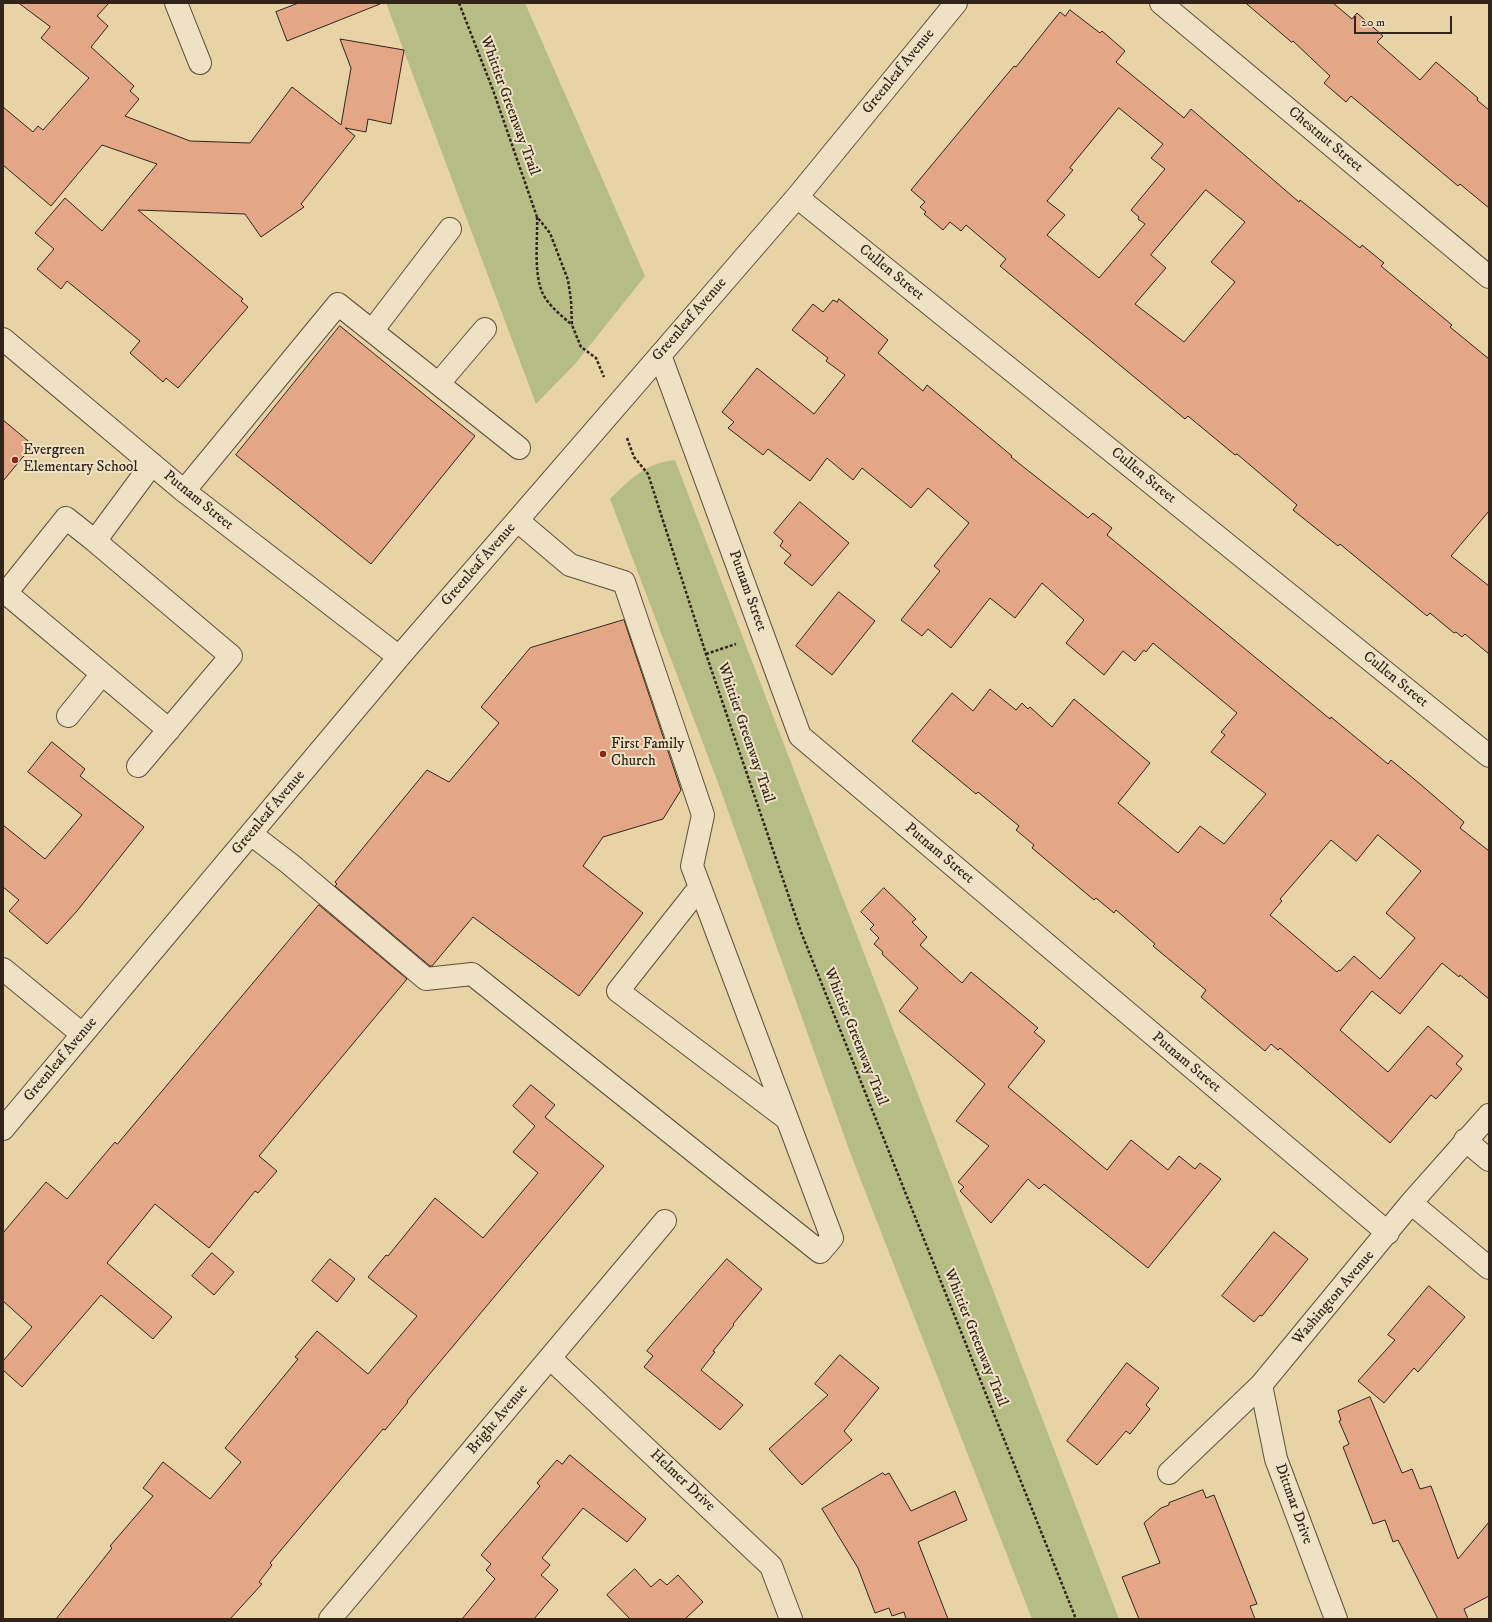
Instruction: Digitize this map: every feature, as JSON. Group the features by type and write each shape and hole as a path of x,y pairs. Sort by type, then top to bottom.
{"street":[{"path":"176,3 200,63"},
{"name":"Greenleaf Avenue","path":"3,1129 400,657 797,197 956,3"},
{"name":"Chestnut Street","path":"1161,3 1489,277"},
{"name":"Cullen Street","path":"797,197 1489,756"},
{"path":"372,331 450,229"},
{"path":"184,491 338,304 519,448"},
{"path":"439,383 485,329"},
{"name":"Putnam Street","path":"3,338 184,491 400,657"},
{"name":"Putnam Street","path":"660,355 800,736 1388,1234"},
{"path":"95,541 152,464"},
{"path":"138,766 169,730 231,656 66,518 6,593 169,730"},
{"path":"251,834 290,864 426,979 472,974 820,1252 832,1238 692,866 703,815 624,582 570,565 518,521"},
{"path":"68,716 102,674"},
{"path":"700,887 618,991 787,1119"},
{"path":"3,969 82,1034"},
{"name":"Washington Avenue","path":"1169,1472 1261,1386 1388,1234 1411,1203 1465,1140 1489,1115"},
{"path":"1465,1140 1489,1160"},
{"path":"1411,1203 1489,1268"},
{"name":"Bright Avenue","path":"330,1619 665,1221"},
{"name":"Helmer Drive","path":"550,1358 771,1566 791,1619"},
{"name":"Dittmar Drive","path":"1261,1386 1276,1459 1336,1619"}],"path":[{"name":"Whittier Greenway Trail","path":"459,3 493,90 537,217 538,278 543,294 555,310 572,325"},
{"name":"Whittier Greenway Trail","path":"537,217 550,233 568,280 571,300 572,325 581,347 596,358"},
{"name":"Whittier Greenway Trail","path":"634,457 648,474 706,654 802,932 1076,1619"}],"green space":[{"path":"386,3 525,3 645,276 575,364 536,404"},
{"path":"675,460 1119,1619 1032,1619 851,1155 717,780 610,499 639,473 647,468"}],"building":[{"path":"19,3 109,3 97,16 108,26 91,47 134,86 130,91 139,99 125,116 190,141 250,143 292,87 341,125 351,68 340,39 404,50 391,124 368,119 366,132 345,128 355,136 301,204 304,207 261,237 245,214 138,210 243,299 241,301 248,307 178,388 166,378 163,382 130,353 140,341 67,281 61,289 37,269 54,249 35,233 65,198 102,231 157,164 102,145 51,206 3,165 3,107 33,132 38,126 43,130 89,78 41,38 50,27"},
{"path":"299,3 380,4 287,41 276,12"},
{"path":"1246,3 1333,3 1352,19 1357,13 1383,36 1377,42 1420,80 1436,62 1478,98 1477,100 1489,110 1489,208 1460,184 1458,186 1351,96 1346,102 1324,83 1330,76 1293,41 1292,42"},
{"path":"1070,10 1100,33 1102,31 1125,51 1116,62 1184,118 1191,109 1299,202 1300,200 1360,248 1362,245 1384,263 1381,266 1452,325 1450,327 1489,359 1489,511 1451,556 1489,586 1489,654 1465,634 1462,637 1456,632 1454,633 1430,613 1427,616 1340,544 1338,546 1293,510 1297,505 1237,454 1235,455 1188,416 1185,419 1000,266 1006,259 966,225 961,231 950,222 943,230 924,214 926,212 920,207 925,202 911,190 1014,66 1016,67 1060,12 1065,16","holes":["1119,108 1163,144 1151,158 1165,169 1131,210 1139,217 1138,219 1145,224 1099,278 1047,235 1065,215 1047,201 1073,170 1070,168","1206,190 1245,222 1211,262 1235,282 1184,342 1135,304 1166,268 1151,255"]},
{"path":"839,299 888,340 878,353 923,391 927,385 1012,456 1011,457 1088,518 1093,513 1112,528 1107,535 1330,719 1331,717 1388,764 1391,760 1464,822 1460,828 1489,851 1489,999 1460,975 1459,977 1442,963 1400,1014 1372,991 1340,1030 1388,1072 1428,1026 1463,1056 1456,1064 1462,1069 1436,1099 1431,1095 1390,1143 1280,1048 1278,1050 1271,1044 1265,1051 1242,1032 1201,997 1206,990 1153,946 1155,944 1116,910 1114,913 1096,898 1094,900 1032,848 1034,845 1016,830 1019,826 978,792 976,794 912,741 952,693 973,711 990,689 1016,710 1022,703 1028,709 1030,707 1052,727 1074,699 1150,763 1118,803 1178,853 1200,826 1224,844 1266,794 1211,752 1225,735 1221,732 1237,713 1153,643 1146,652 1144,650 1135,661 1123,651 1104,675 1066,643 1084,620 1042,583 1015,618 990,598 951,648 928,629 922,636 901,620 940,571 934,566 969,523 928,488 911,508 862,468 853,480 827,458 810,481 768,449 763,455 728,428 734,422 722,412 757,368 814,414 845,375 826,361 828,358 792,330 813,304 823,312 833,300 837,302","holes":["1378,835 1421,871 1386,913 1415,938 1380,979 1354,956 1340,971 1339,970 1337,972 1270,915 1282,901 1280,899 1331,840 1356,861"]},
{"path":"340,326 475,436 371,564 236,455"},
{"path":"3,420 33,445 3,481"},
{"path":"800,502 849,543 812,586 784,563 791,555 780,546 783,541 774,533"},
{"path":"839,592 875,621 832,675 796,646"},
{"path":"624,620 681,790 663,819 603,837 583,866 643,913 579,996 473,917 432,966 430,966 335,886 337,884 335,882 427,770 449,782 499,723 481,707 530,648"},
{"path":"52,742 85,769 80,776 144,827 77,911 47,944 9,911 19,900 3,887 3,825 45,859 82,815 28,772"},
{"path":"884,888 916,919 912,922 927,937 920,945 962,983 971,972 1038,1028 1034,1032 1045,1041 1008,1087 1107,1170 1131,1140 1168,1170 1179,1156 1195,1169 1200,1163 1221,1179 1148,1268 1044,1184 1039,1189 1028,1179 991,1223 960,1191 964,1187 958,1182 989,1146 956,1121 985,1084 899,1011 918,988 882,954 883,952 874,944 879,938 870,929 874,925 861,912"},
{"path":"319,905 407,979 259,1156 277,1171 258,1193 255,1191 209,1248 155,1204 107,1263 172,1317 153,1339 101,1295 22,1387 3,1370 3,1361 32,1327 3,1301 3,1233 46,1182 67,1199 115,1142 117,1144"},
{"path":"531,1085 555,1105 545,1117 604,1166 407,1401 408,1402 385,1430 383,1429 270,1563 272,1565 259,1582 262,1584 230,1619 56,1619 112,1548 110,1546 153,1496 143,1488 163,1462 210,1499 241,1462 225,1448 298,1359 295,1357 317,1331 368,1374 417,1316 368,1277 386,1255 388,1256 435,1198 483,1238 538,1173 513,1152 535,1126 513,1106"},
{"path":"1274,1232 1308,1259 1262,1316 1260,1315 1254,1322 1222,1296"},
{"path":"212,1253 234,1272 214,1295 192,1276"},
{"path":"330,1259 355,1279 337,1302 312,1281"},
{"path":"727,1259 762,1289 733,1324 734,1325 713,1351 715,1352 701,1370 743,1405 720,1430 644,1367 653,1356 647,1351"},
{"path":"1429,1286 1465,1317 1418,1372 1414,1368 1384,1403 1358,1381 1395,1340 1388,1335"},
{"path":"840,1355 879,1388 844,1431 852,1440 802,1485 769,1449 828,1395 815,1384"},
{"path":"1127,1363 1159,1388 1146,1405 1150,1409 1130,1434 1126,1431 1097,1465 1067,1441"},
{"path":"1370,1397 1402,1473 1412,1469 1420,1489 1431,1486 1458,1559 1489,1522 1489,1596 1464,1609 1468,1619 1438,1619 1398,1540 1393,1542 1385,1520 1373,1524 1343,1447 1349,1444 1339,1421 1341,1420 1338,1411"},
{"path":"570,1455 646,1519 627,1542 583,1508 542,1558 550,1565 541,1575 558,1590 534,1619 462,1619 495,1579 486,1570 491,1564 481,1555 540,1486 537,1483 557,1460 562,1464"},
{"path":"883,1473 885,1475 889,1473 911,1511 955,1491 967,1520 918,1542 948,1619 906,1619 904,1612 892,1616 889,1608 875,1613 858,1568 822,1509"},
{"path":"1203,1490 1206,1498 1214,1495 1257,1604 1250,1606 1255,1619 1139,1619 1122,1577 1160,1563 1144,1523 1161,1508 1169,1505 1169,1503"},
{"path":"635,1569 651,1587 660,1579 667,1585 678,1575 703,1602 685,1619 630,1619 607,1595"}],"place":[{"name":"Evergreen Elementary School","path":"15,460"},
{"name":"First Family Church","path":"603,754"}]}
